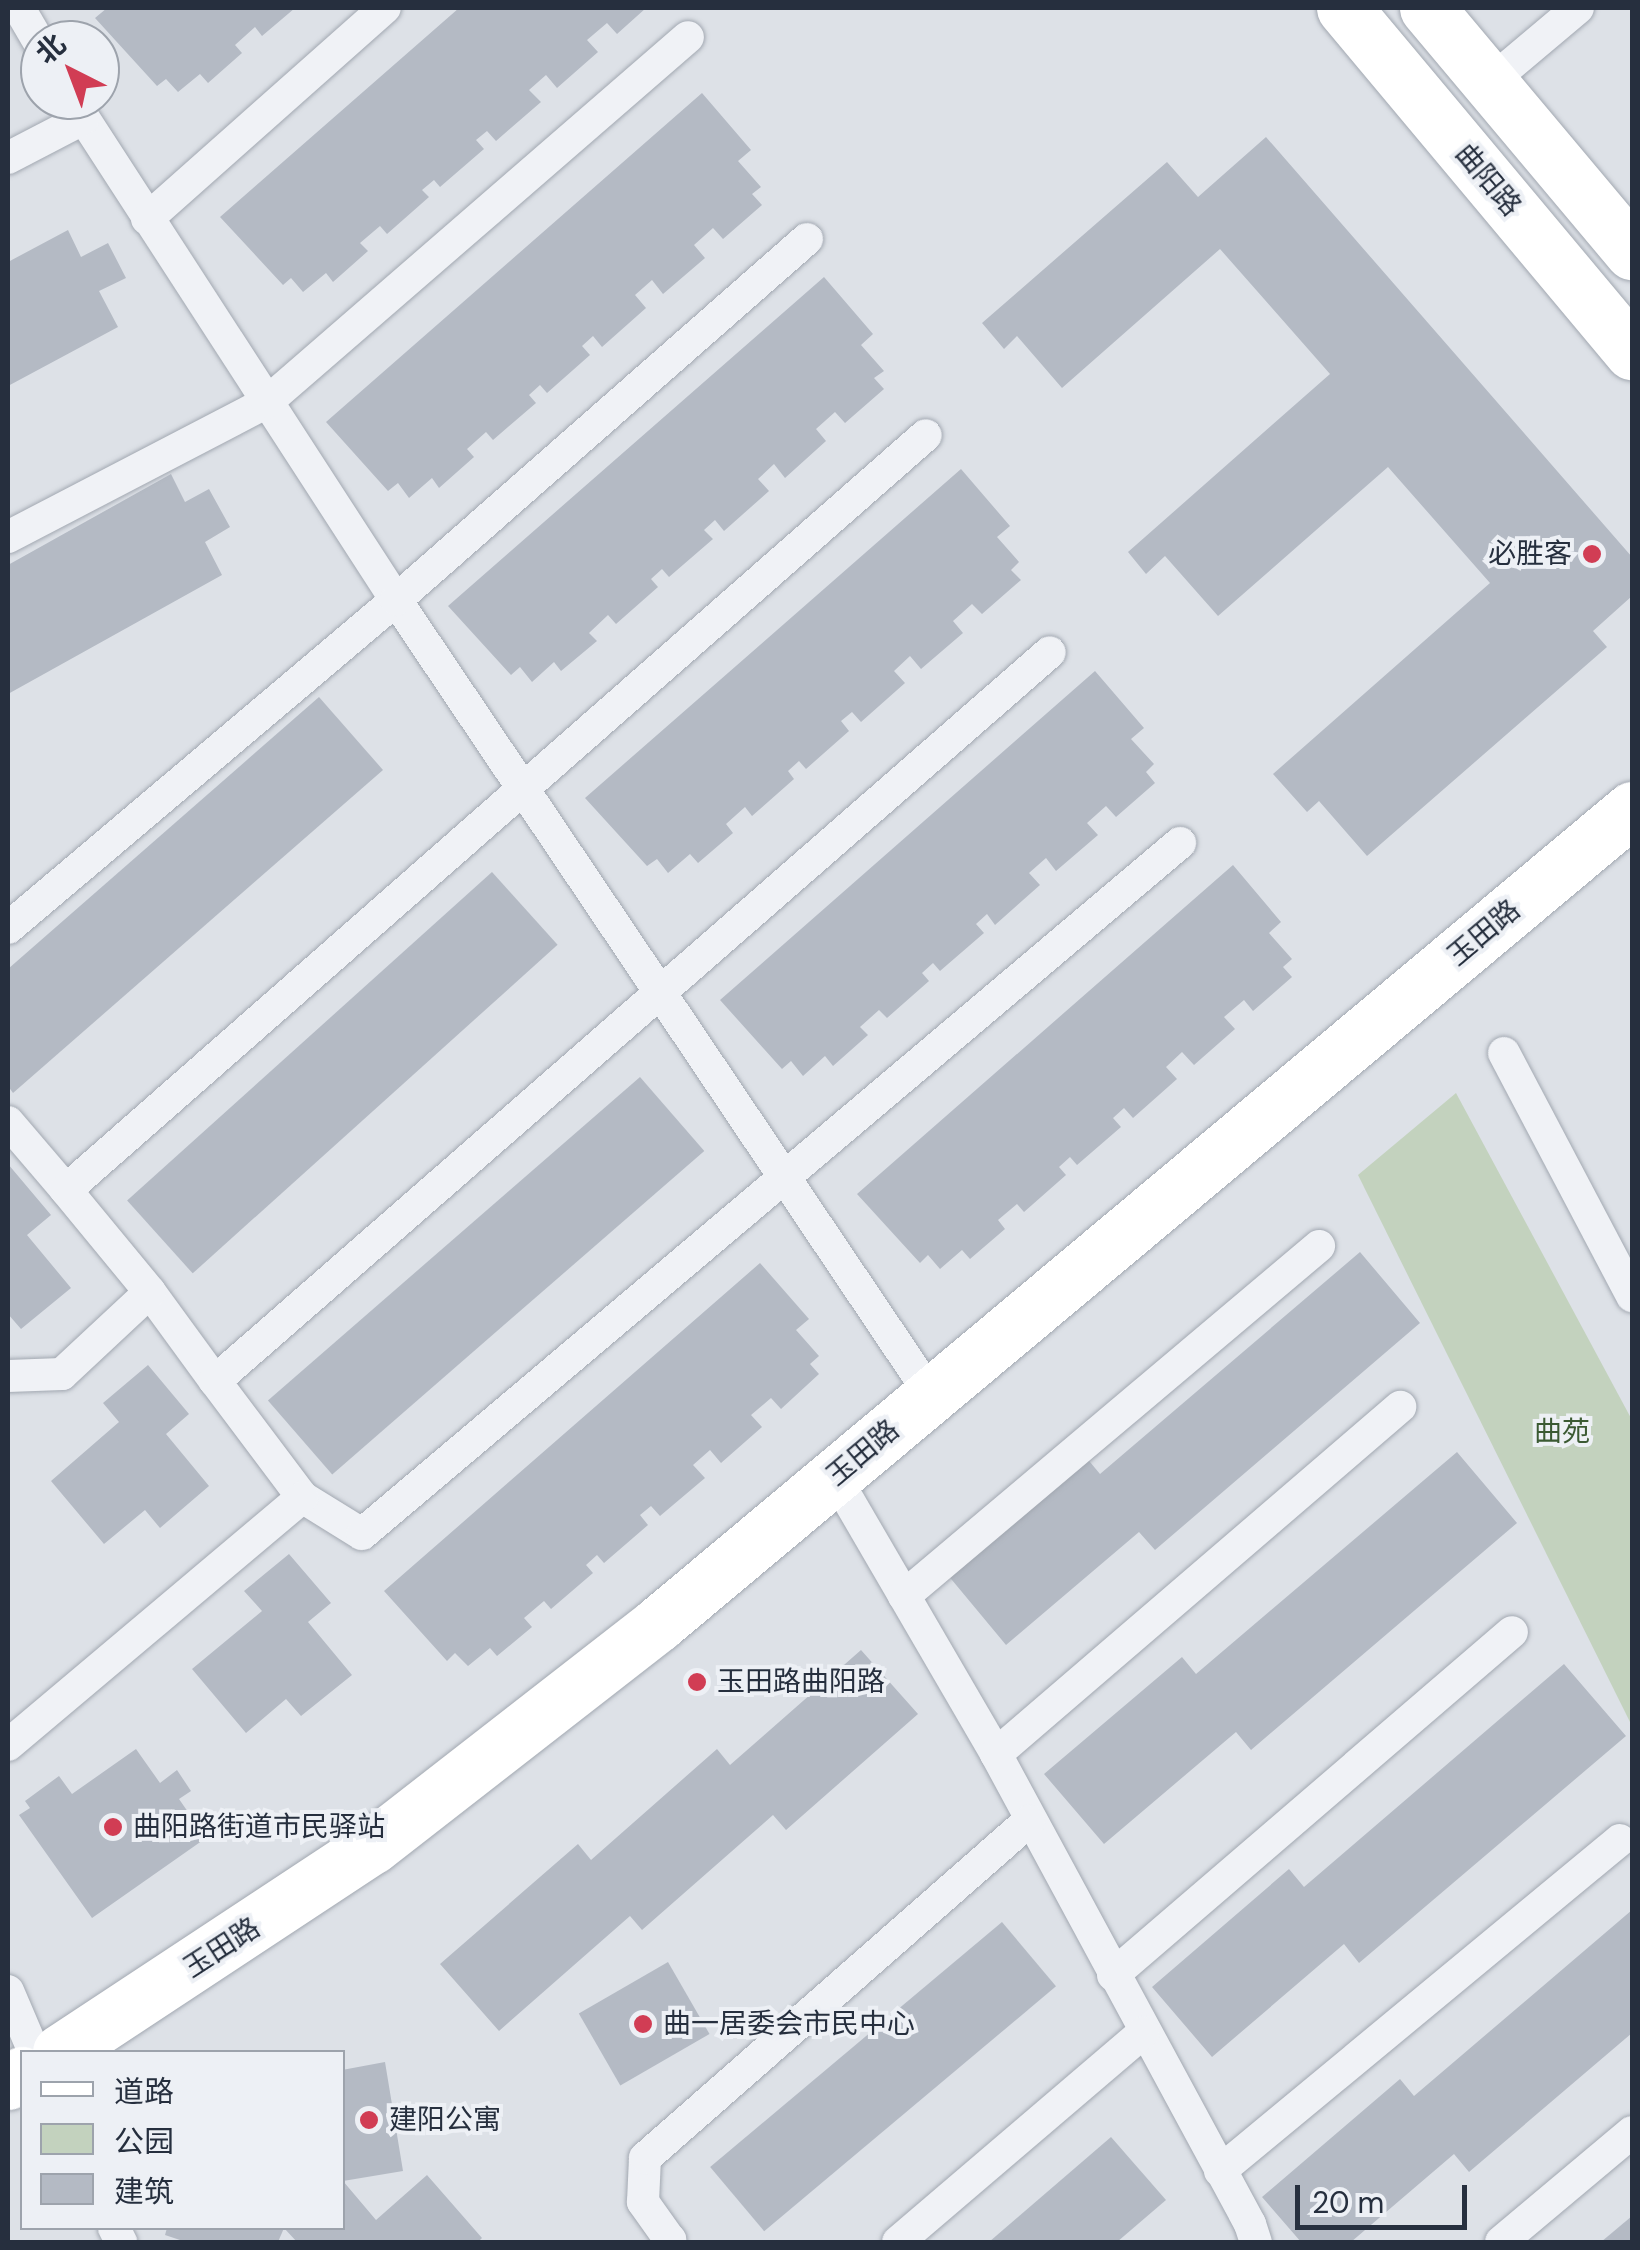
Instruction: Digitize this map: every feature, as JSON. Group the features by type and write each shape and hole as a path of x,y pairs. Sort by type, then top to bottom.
{"street":[{"name":"曲阳路","path":"1344,8 1632,352"},
{"path":"1427,8 1632,252"},
{"name":"玉田路","path":"63,2050 373,1846 658,1624 1632,809"}],"lane":[{"path":"147,218 385,8"},
{"path":"1490,82 1578,8"},
{"path":"8,537 267,402 688,37"},
{"path":"8,158 63,120"},
{"path":"84,120 396,600 931,1396"},
{"path":"8,928 396,600 807,239"},
{"path":"66,1190 926,435"},
{"path":"215,1381 1050,652"},
{"path":"8,1122 150,1292 302,1496 362,1534 1180,844"},
{"path":"1504,1053 1632,1296"},
{"path":"904,1596 1319,1246"},
{"path":"8,1376 62,1374 150,1292"},
{"path":"996,1754 1400,1407"},
{"path":"835,1477 996,1754 1256,2242"},
{"path":"8,1745 302,1496"},
{"path":"1112,1975 1512,1632"},
{"path":"670,2242 643,2202 645,2158 1029,1821"},
{"path":"1220,2171 1620,1840"},
{"path":"8,1991 33,2050"},
{"path":"898,2242 1144,2032"},
{"path":"1501,2242 1632,2132"}],"green space":[{"name":"曲苑","path":"1456,1093 1632,1420 1632,1726 1358,1175"}],"building":[{"path":"107,8 295,8 262,36 255,27 235,45 242,53 208,83 200,74 178,92 166,79 157,86 120,45 120,20 95,18"},
{"path":"459,8 646,8 617,34 607,23 587,40 598,52 557,88 546,75 529,90 541,102 496,141 487,131 476,140 484,149 440,187 434,180 422,190 429,197 387,234 380,226 360,243 368,251 333,282 326,273 303,292 291,278 283,285 220,217"},
{"path":"702,93 751,150 738,161 761,187 752,194 762,205 723,239 713,228 694,245 705,258 663,294 652,280 635,295 646,308 602,347 593,336 582,346 590,355 547,393 540,385 529,395 536,403 493,440 486,432 467,449 474,457 439,488 432,478 409,498 398,483 388,491 326,422"},
{"path":"1266,137 1632,557 1632,596 1593,631 1607,647 1367,856 1319,801 1307,812 1273,774 1490,583 1388,467 1218,616 1165,556 1146,574 1128,552 1330,374 1220,249 1062,388 1017,336 1004,349 982,323 1167,162 1198,197"},
{"path":"68,230 81,257 108,243 126,278 99,291 118,327 8,386 8,262"},
{"path":"824,277 873,334 861,345 884,371 874,378 884,389 845,423 835,412 816,429 826,441 785,478 774,464 758,479 769,491 724,531 715,520 704,530 713,539 669,577 662,569 651,579 658,587 616,624 608,615 589,633 597,641 561,671 554,662 532,682 520,667 511,675 448,606"},
{"path":"961,469 1010,526 997,537 1019,562 1011,570 1021,580 982,614 972,604 953,621 963,633 921,669 910,656 894,671 905,683 861,722 852,712 841,721 849,731 806,769 799,761 788,771 794,779 752,816 745,807 726,824 733,833 698,863 690,854 668,873 657,859 647,866 585,798"},
{"path":"171,474 185,502 209,489 230,527 205,542 222,575 8,694 8,565"},
{"path":"1095,671 1144,728 1131,739 1154,764 1146,772 1155,783 1116,817 1106,806 1087,823 1098,835 1056,871 1046,858 1029,873 1040,885 995,925 987,914 976,924 984,933 940,971 933,963 922,973 929,981 887,1018 879,1010 860,1027 868,1035 833,1066 825,1056 803,1076 791,1061 782,1069 720,1000"},
{"path":"319,697 383,770 13,1093 8,1086 8,969"},
{"path":"1233,865 1281,922 1269,933 1292,959 1283,967 1292,977 1253,1011 1244,1000 1224,1017 1235,1029 1194,1065 1182,1052 1166,1067 1177,1079 1133,1118 1124,1108 1113,1118 1121,1127 1077,1165 1070,1157 1059,1167 1066,1175 1024,1212 1017,1204 998,1220 1005,1229 970,1259 962,1250 940,1269 928,1255 920,1263 857,1194"},
{"path":"492,872 558,945 193,1273 127,1201"},
{"path":"640,1077 704,1151 332,1474 268,1400"},
{"path":"8,1164 51,1215 27,1235 71,1288 21,1329 8,1314"},
{"path":"1360,1252 1420,1323 1155,1550 1139,1532 1006,1645 947,1574 1085,1456 1100,1474"},
{"path":"760,1263 809,1319 796,1330 819,1356 810,1364 819,1374 781,1409 771,1398 751,1415 762,1427 721,1463 710,1450 693,1465 705,1478 660,1516 651,1506 640,1515 648,1525 604,1563 597,1555 586,1565 593,1573 551,1609 544,1601 524,1618 532,1627 497,1656 490,1648 468,1666 455,1653 447,1661 384,1591"},
{"path":"148,1365 189,1414 166,1434 209,1486 160,1528 145,1510 104,1544 51,1481 119,1422 103,1403"},
{"path":"1457,1452 1517,1523 1251,1750 1236,1732 1104,1844 1044,1774 1182,1657 1196,1674"},
{"path":"289,1554 331,1603 308,1622 352,1675 301,1716 286,1699 246,1733 192,1669 262,1611 244,1591"},
{"path":"861,1650 918,1714 786,1830 773,1815 642,1930 630,1916 499,2031 440,1964 578,1844 591,1860 717,1749 730,1765"},
{"path":"1564,1664 1626,1736 1359,1963 1344,1944 1212,2057 1152,1987 1289,1869 1304,1887"},
{"name":"曲阳路街道市民驿站","path":"136,1749 160,1783 177,1770 191,1791 179,1799 206,1838 92,1918 19,1815 30,1808 25,1801 59,1776 72,1794"},
{"path":"1632,1910 1632,2033 1469,2172 1454,2154 1351,2242 1301,2242 1262,2197 1400,2079 1414,2096"},
{"path":"1002,1922 1056,1986 764,2231 710,2167"},
{"name":"曲一居委会市民中心","path":"668,1962 710,2034 620,2085 579,2013"},
{"name":"建阳公寓","path":"385,2062 403,2171 345,2181 345,2069"},
{"path":"1111,2137 1166,2200 1117,2242 989,2242"},
{"name":"建阳公寓","path":"427,2175 482,2238 478,2242 297,2242 286,2230 345,2230 345,2183 376,2220"},
{"path":"1632,2216 1632,2242 1601,2242"},
{"path":"166,2230 283,2230 278,2242 186,2242 165,2235"}],"place":[{"name":"必胜客","path":"1592,554"},
{"name":"玉田路曲阳路","path":"697,1682"},
{"name":"曲阳路街道市民驿站","path":"113,1827"},
{"name":"曲一居委会市民中心","path":"643,2024"},
{"name":"建阳公寓","path":"369,2120"}]}
